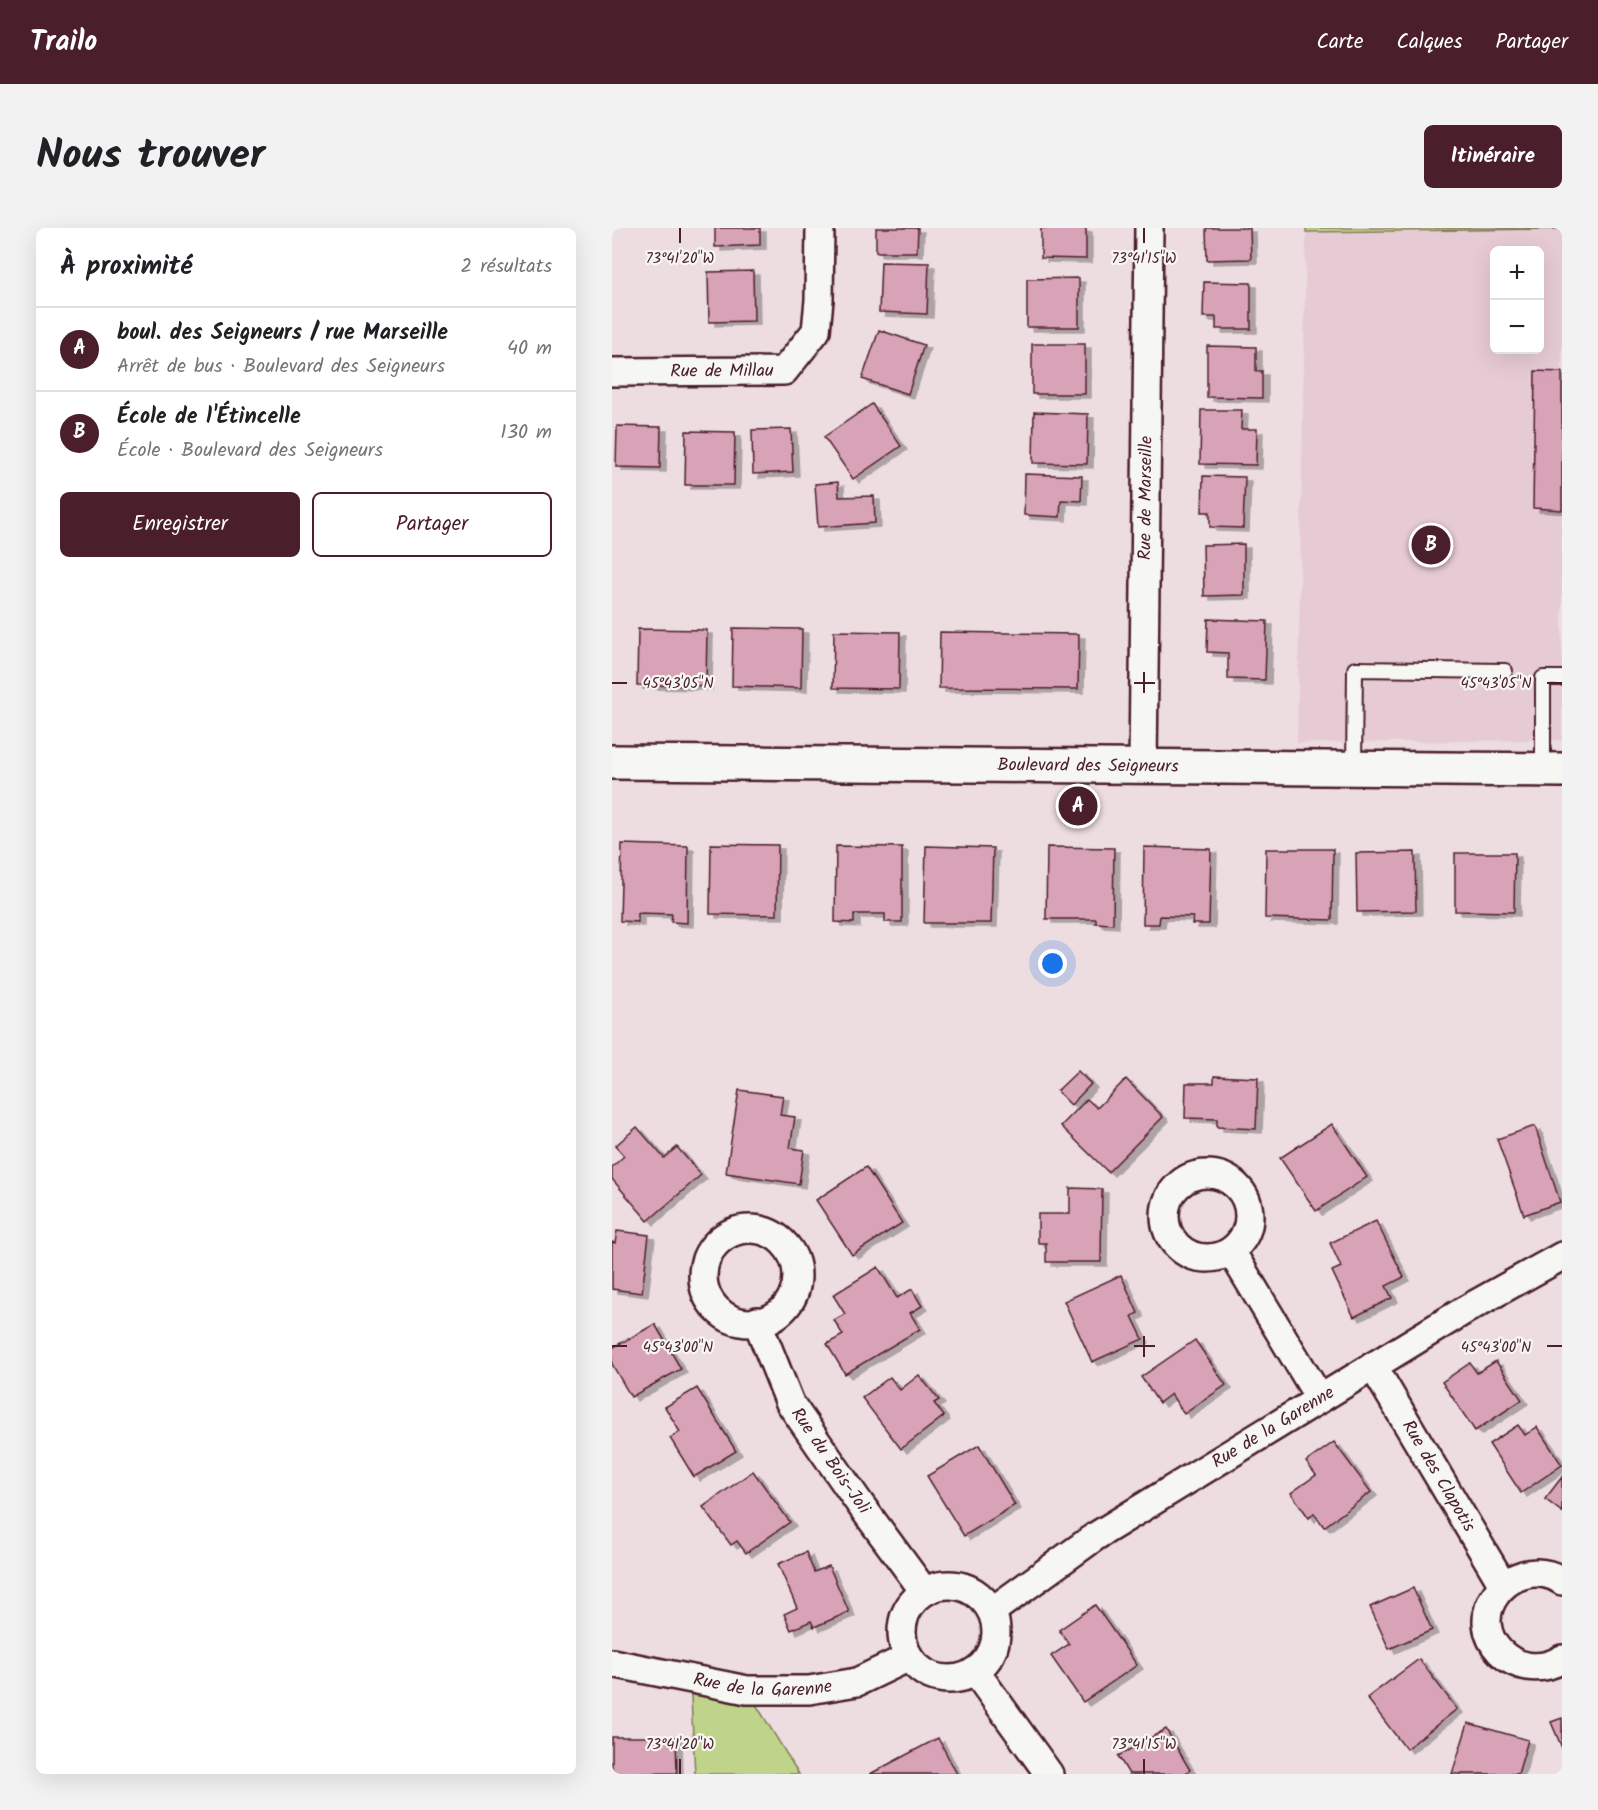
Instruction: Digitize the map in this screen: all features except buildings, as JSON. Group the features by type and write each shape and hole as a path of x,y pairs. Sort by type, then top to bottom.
{"street":[{"name":"Rue de Millau","path":"612,372 784,371 816,331 820,228"},
{"name":"Rue de Marseille","path":"1143,766 1149,228"},
{"name":"Boulevard des Seigneurs","path":"612,762 1552,770"},
{"path":"1231,1251 1320,1399"},
{"name":"Rue de la Garenne","path":"992,1611 1096,1536 1466,1310 1562,1256"},
{"name":"Rue du Bois-Joli","path":"757,1321 790,1403 924,1591"},
{"name":"Rue des Clapotis","path":"1373,1366 1503,1586"},
{"path":"1562,1581 1545,1574 1530,1573 1515,1577 1492,1598 1488,1614 1488,1630 1495,1646 1506,1658 1520,1666 1536,1668 1552,1665 1562,1659"},
{"path":"955,1585 970,1589 982,1598 992,1611 996,1624 996,1638 992,1651 975,1671 961,1678 946,1679 932,1676 919,1669 909,1657 903,1644 901,1628 905,1614 913,1601 924,1591 939,1586 955,1585"},
{"name":"Rue de la Garenne","path":"612,1663 747,1690 809,1690 857,1682 909,1657"},
{"path":"975,1671 1049,1774"}],"lane":[{"path":"1354,768 1355,669 1505,671"},
{"path":"1552,770 1543,678 1562,678"}],"shaded area":[{"path":"1562,229 1562,740 1297,743 1306,232"}],"green space":[{"path":"1306,228 1562,228 1562,229 1306,232"},
{"path":"690,1679 747,1690 799,1774 695,1774"}],"place":[{"name":"École de l'Étincelle","path":"1431,545"},
{"name":"boul. des Seigneurs / rue Marseille","path":"1078,806"}]}
